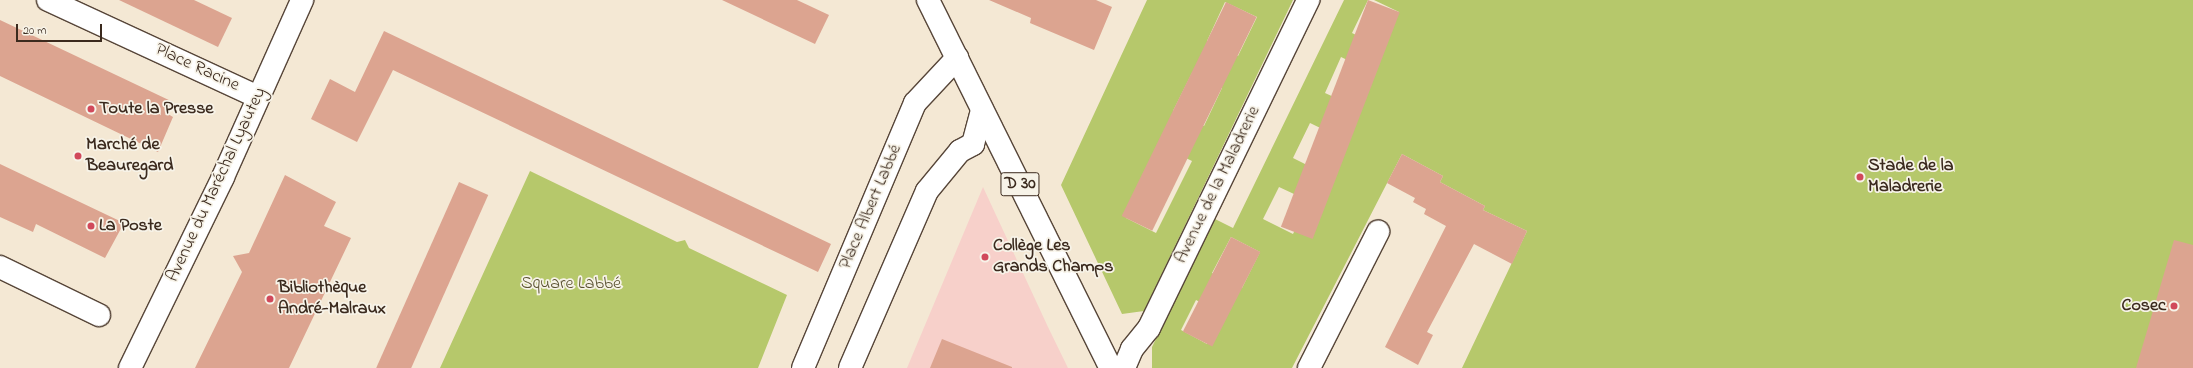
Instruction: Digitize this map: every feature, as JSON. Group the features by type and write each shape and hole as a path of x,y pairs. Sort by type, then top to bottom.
{"street":[{"name":"Place Racine","path":"48,0 258,97"},
{"name":"Avenue du Maréchal Lyautey","path":"130,368 258,97 302,0"},
{"name":"D 30","path":"928,0 1111,368"},
{"name":"Avenue de la Maladrerie","path":"1124,368 1132,349 1149,328 1308,0"},
{"name":"Place Albert Labbé","path":"803,368 915,103 957,58"},
{"path":"850,368 927,191 960,151 973,144 982,110"},
{"path":"1309,368 1378,232"},
{"path":"0,267 99,315"}],"shaded area":[{"name":"Collège Les Grands Champs","path":"983,187 1048,327 1068,368 907,368"}],"green space":[{"path":"1147,0 1293,0 1144,311 1122,314 1061,185","holes":["1225,2 1257,17 1238,56 1207,41","1192,73 1222,88 1204,126 1173,111","1161,146 1192,161 1156,233 1126,218"]},
{"name":"Stade de la Maladrerie","path":"1344,0 1368,0 1352,33 1383,48 1399,12 1374,0 2193,0 2193,368 1462,368 1527,231 1483,210 1485,206 1440,182 1443,176 1402,154 1292,368 1152,368 1152,347 1215,219 1233,228","holes":["1341,57 1372,72 1356,107 1325,93","1310,123 1341,138 1323,173 1293,158","1279,187 1309,201 1293,234 1263,219","1231,237 1260,252 1242,288 1212,273","1196,300 1223,314 1207,344 1181,330"]},
{"name":"Square Labbé","path":"530,171 677,242 685,240 689,248 787,295 758,368 440,368"}],"building":[{"path":"119,0 194,0 232,18 218,47"},
{"path":"722,0 797,0 829,15 815,44"},
{"path":"989,0 1096,0 1112,7 1094,50 1030,23 1031,18"},
{"path":"1368,0 1400,12 1313,239 1281,227"},
{"path":"1226,2 1257,17 1152,231 1122,216"},
{"path":"0,20 173,102 168,114 173,117 158,152 0,76"},
{"path":"384,31 831,244 818,272 393,70 357,142 311,119 330,79 355,92"},
{"path":"1402,154 1443,176 1440,182 1485,206 1483,210 1527,231 1512,264 1474,244 1427,332 1433,335 1418,365 1385,347 1446,226 1424,214 1426,209 1413,202 1415,198 1387,183"},
{"path":"0,164 124,223 105,258 36,224 33,232 0,217"},
{"path":"285,175 336,202 324,226 351,238 289,368 195,368 242,272 233,256 249,253"},
{"path":"459,182 488,195 411,368 376,368"},
{"path":"1231,237 1260,252 1212,346 1183,331"},
{"name":"Cosec","path":"2174,240 2193,245 2193,368 2136,368"},
{"path":"942,339 1012,367 1012,368 930,368"}],"place":[{"name":"Toute la Presse","path":"91,109"},
{"name":"Marché de Beauregard","path":"78,156"},
{"name":"Stade de la Maladrerie","path":"1860,177"},
{"name":"La Poste","path":"91,226"},
{"name":"Collège Les Grands Champs","path":"985,257"},
{"name":"Bibliothèque André-Malraux","path":"270,299"},
{"name":"Cosec","path":"2174,306"}]}
